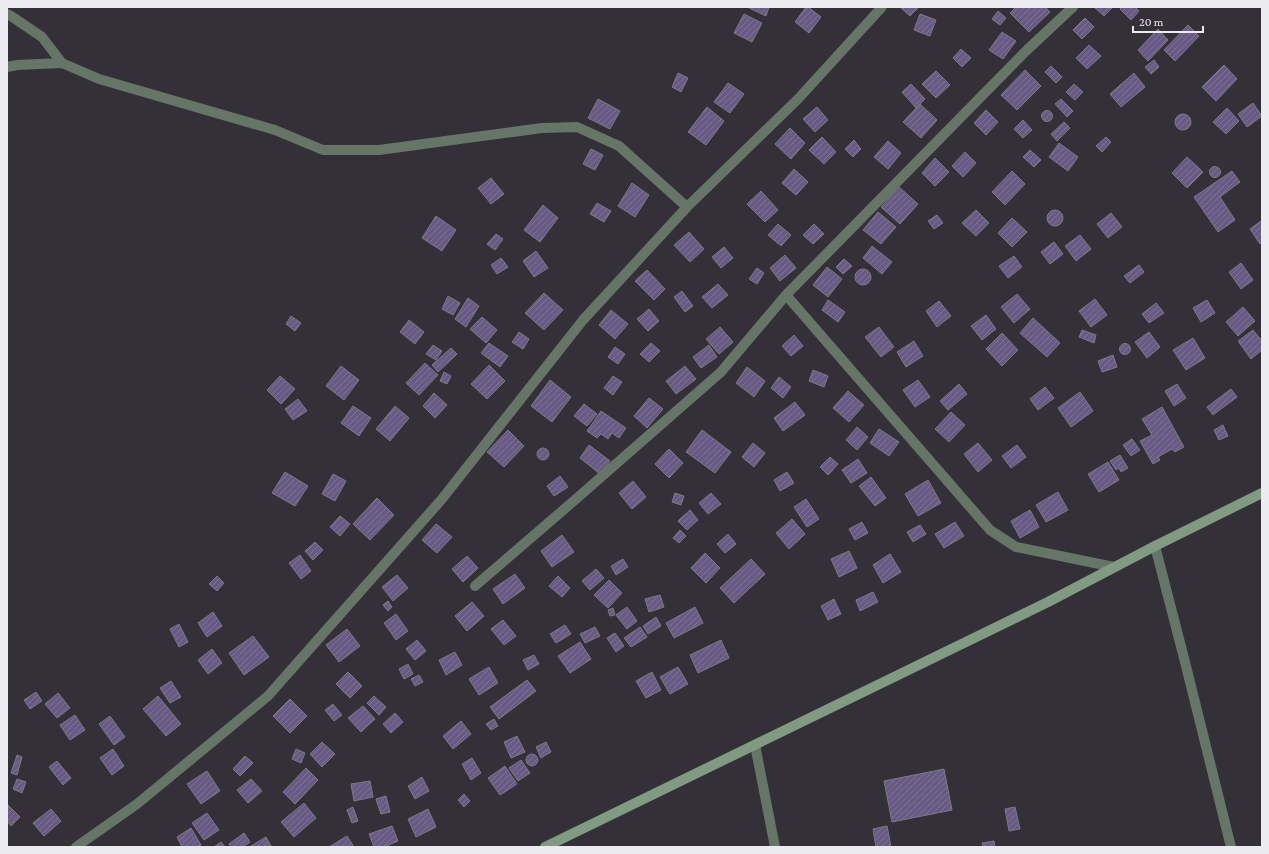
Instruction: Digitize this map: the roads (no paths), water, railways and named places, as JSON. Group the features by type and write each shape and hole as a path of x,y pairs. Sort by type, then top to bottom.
{"main road":[{"path":"545,847 1048,602 1262,492"}],"street":[{"path":"76,847 137,804 268,696 442,499 583,320 687,207 798,99 882,7"},
{"path":"475,586 721,372 786,295 1022,56 1073,7"},
{"path":"7,14 42,37 62,63"},
{"path":"7,67 62,63 99,79 274,130 323,150 379,150 542,128 577,127 619,146 687,207"},
{"path":"786,295 990,530 1016,547 1114,567"},
{"path":"1155,546 1230,847"},
{"path":"755,745 775,847"}]}
